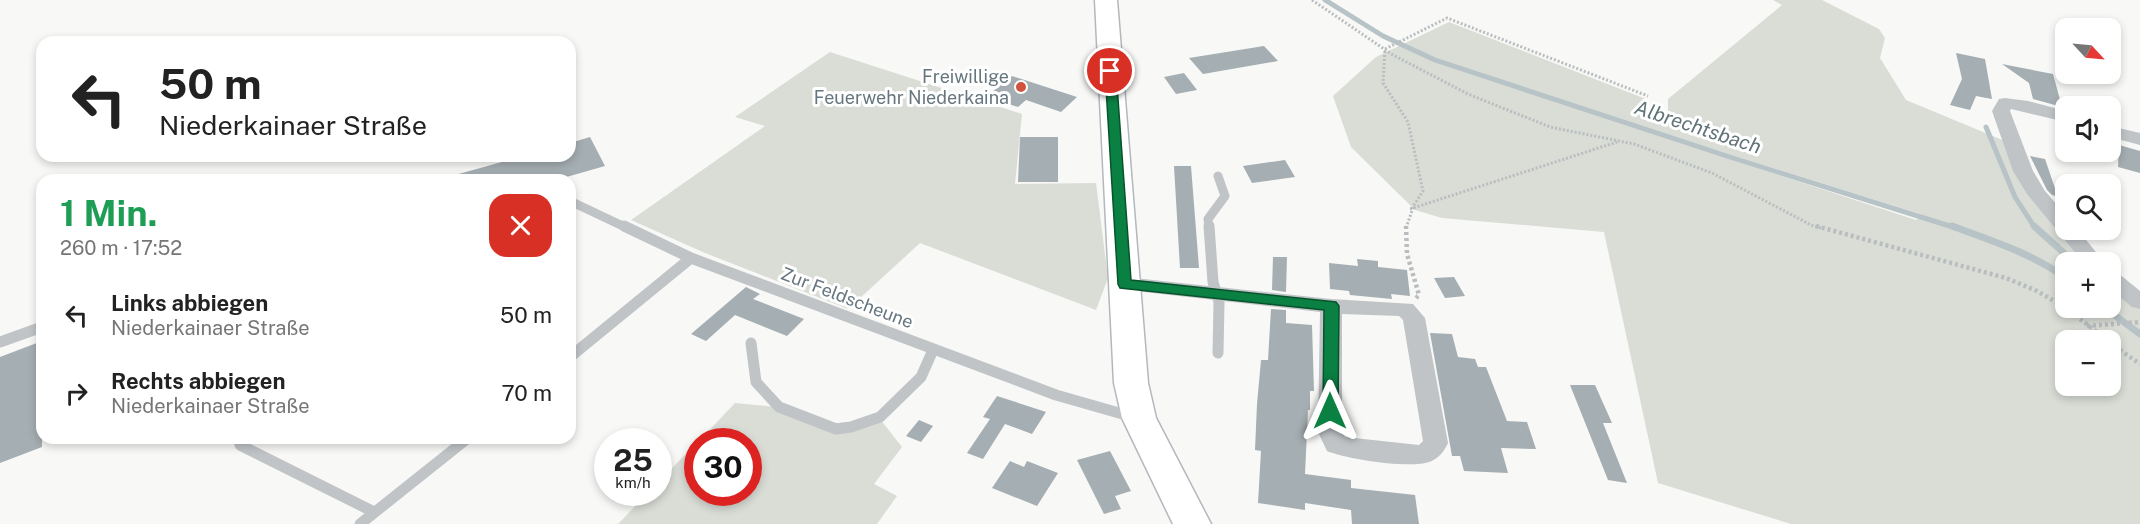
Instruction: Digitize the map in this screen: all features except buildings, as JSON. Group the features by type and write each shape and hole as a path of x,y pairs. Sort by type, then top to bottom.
{"street":[{"path":"1106,0 1131,383 1139,418 1192,524"},
{"path":"2055,114 2028,106 2005,103 2001,111 2023,171 2037,194 2086,252"},
{"path":"2121,134 2140,139"},
{"path":"1125,284 1331,306 1405,309 1414,318 1436,443 1428,452 1422,454 1348,449 1336,444 1330,432 1331,306"},
{"path":"2121,287 2140,302"}],"lane":[{"path":"1218,176 1225,196 1208,219 1213,282 1219,302 1218,353"},
{"name":"Zur Feldscheune","path":"576,204 691,258 1056,395 1139,418"},
{"path":"576,352 691,258"},
{"path":"0,342 36,329"},
{"path":"751,343 756,382 779,407 836,429 851,427 880,417 921,377 933,350"},
{"path":"240,444 374,512"},
{"path":"360,524 460,444"}],"path":[{"path":"1312,0 1385,49 1468,93 1550,127 1634,144 1712,173 1811,225 2006,278 2037,291 2066,308 2092,330"},
{"path":"1385,49 1447,18 1648,96"},
{"path":"1385,49 1383,83 1408,122 1423,191 1409,210 1403,242 1419,295 1405,309"},
{"path":"1409,210 1619,141"},
{"path":"2086,326 2140,322"},
{"path":"2121,351 2140,364"}],"shaded area":[{"path":"1773,0 1822,0 1879,29 1885,38 1880,58 1906,100 2012,144 2037,194 2055,215 2055,240 2076,240 2086,252 2055,252 2055,318 2121,318 2121,286 2140,302 2140,524 1791,524 1658,483 1604,232 1442,218 1415,210 1351,147 1333,96 1376,57 1449,22 1646,99 1637,108 1668,127 1668,99 1782,5","holes":["1696,144 1921,214 1916,220 1706,151"]},
{"path":"830,52 1022,114 1015,184 1096,183 1108,278 1096,310 920,243 848,309 705,253 631,220 765,126 735,117"},
{"path":"735,403 777,407 820,425 880,419 902,447 874,484 897,496 877,524 618,524 635,506 672,506 672,468 684,456 684,506 762,506 762,428 711,428"}],"waterway":[{"name":"Albrechtsbach","path":"1325,0 1383,36 1435,60 1733,158 1956,228"},
{"path":"1986,127 2015,197 2035,228"},
{"name":"Albrechtsbach","path":"1952,226 1996,242 2055,270"},
{"path":"2034,226 2063,252"},
{"name":"Albrechtsbach","path":"2118,318 2140,334"}],"place":[{"name":"Freiwillige Feuerwehr Niederkaina","path":"1021,87"}],"route":[{"path":"1110,71 1125,284 1331,306 1330,411"}]}
